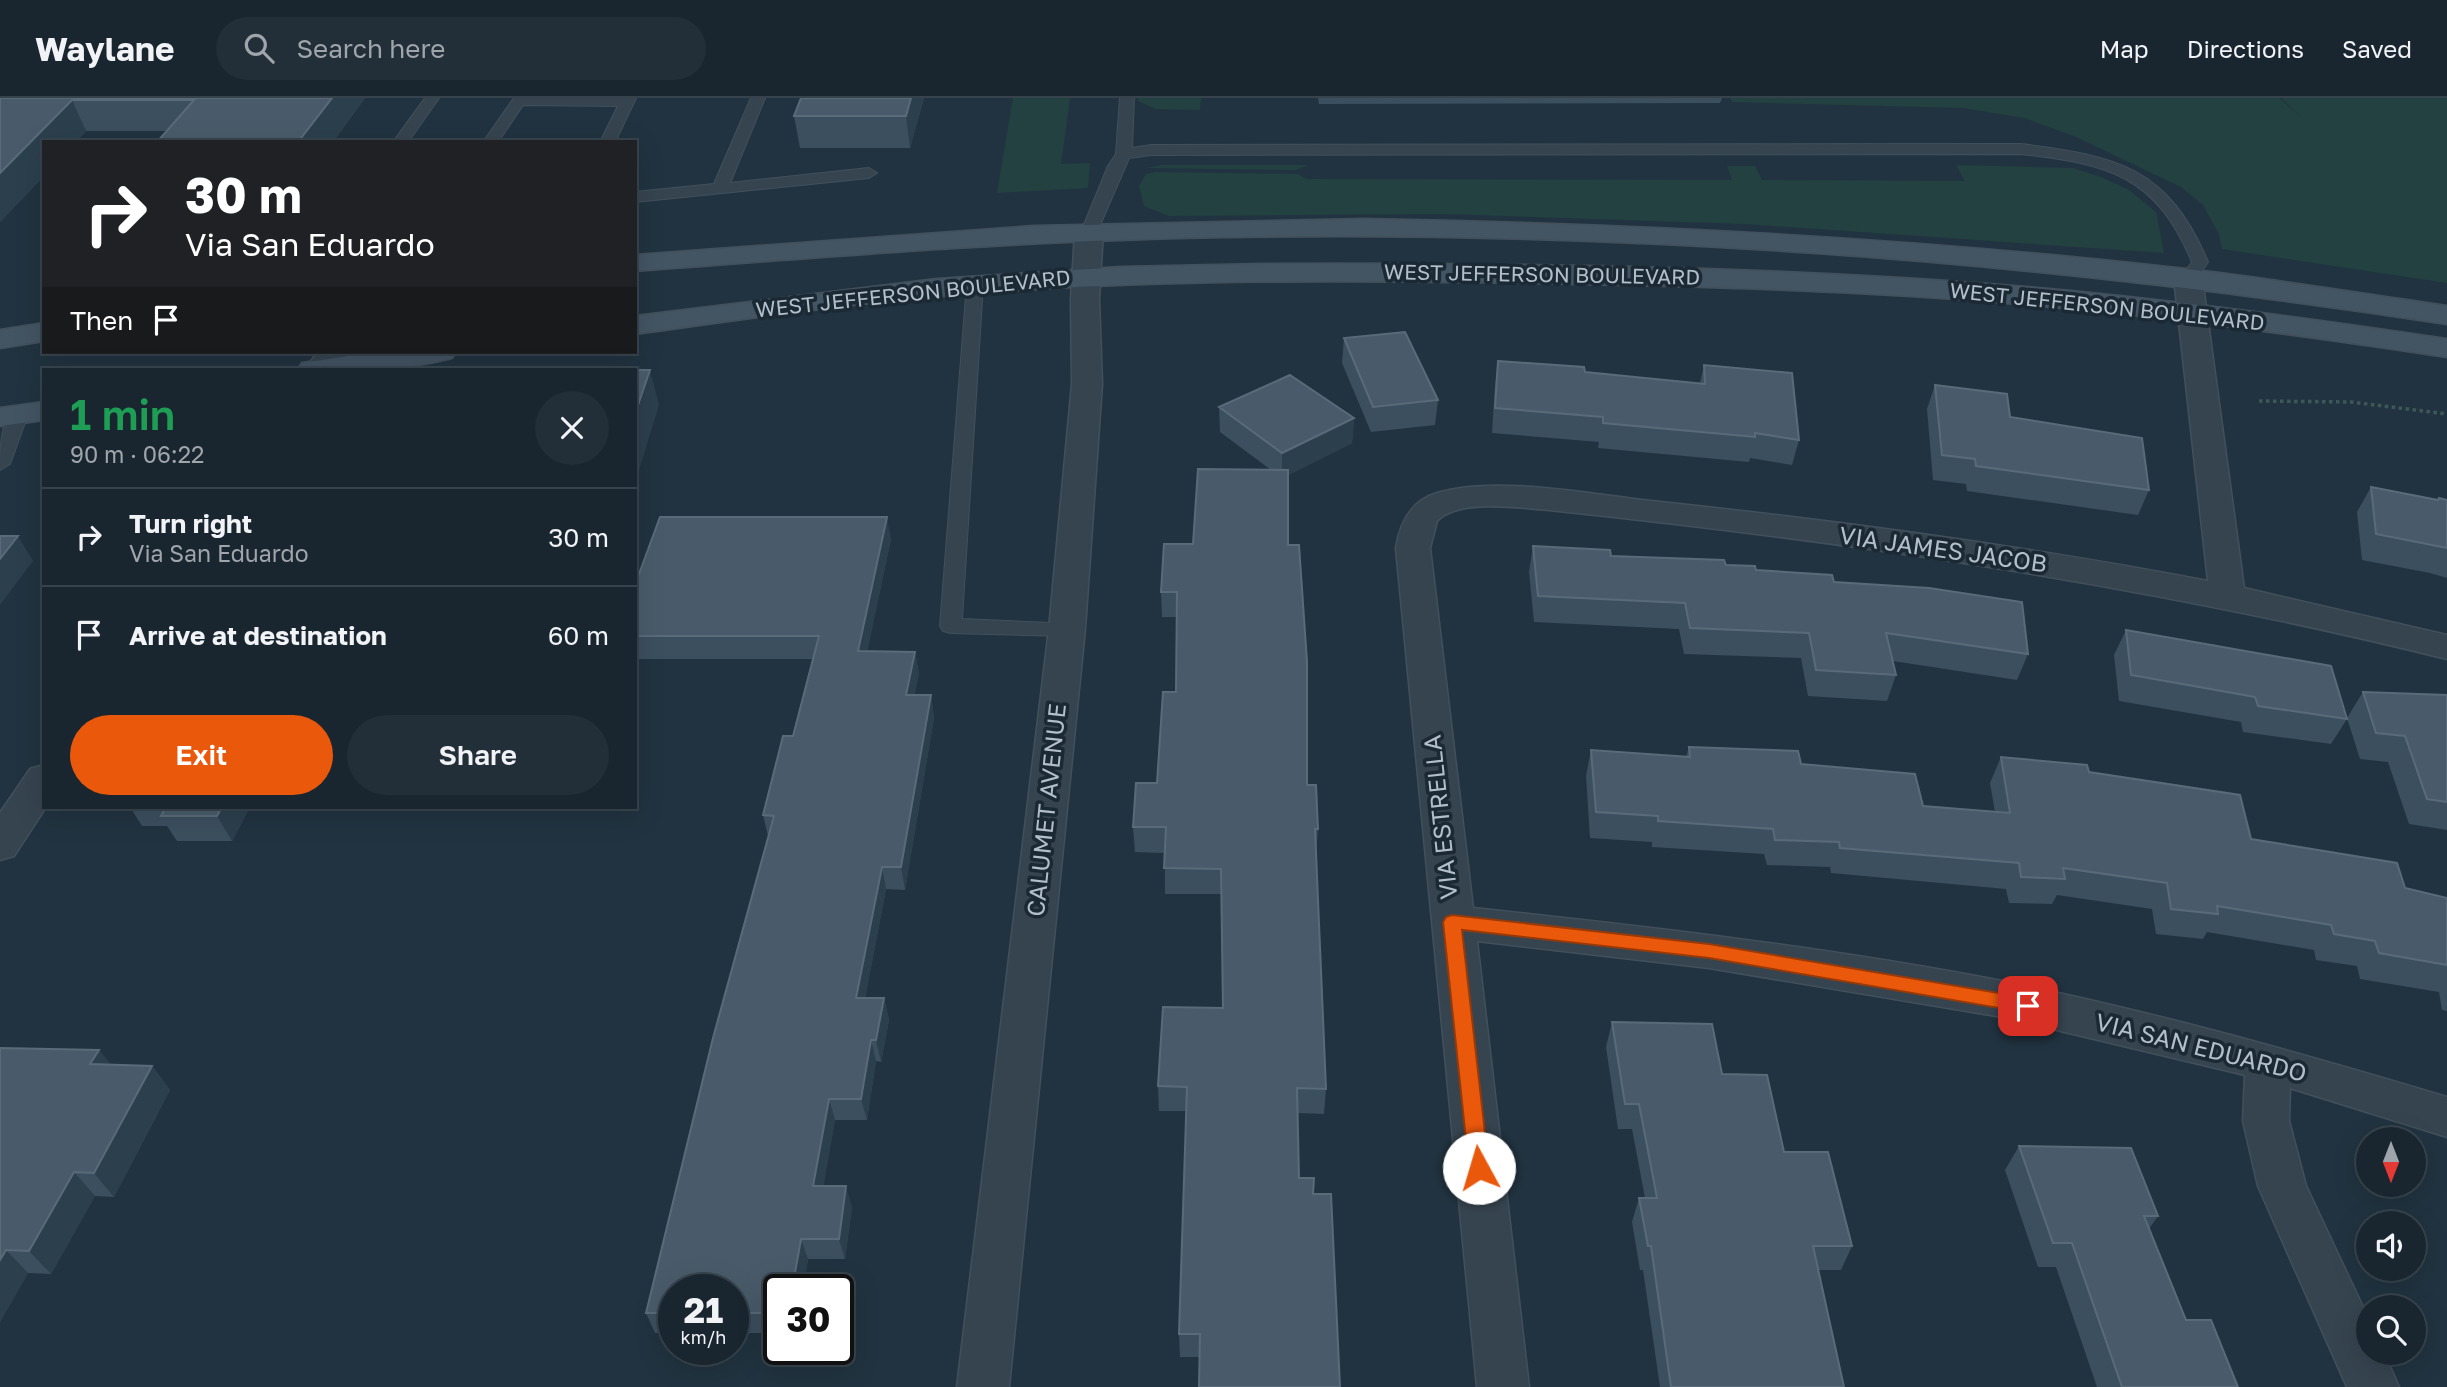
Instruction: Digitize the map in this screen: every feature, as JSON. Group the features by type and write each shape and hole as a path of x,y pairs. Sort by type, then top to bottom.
{"main road":[{"name":"WEST JEFFERSON BOULEVARD","path":"637,263 1089,232 1385,229 1625,234 1868,248 2188,278 2447,315"},
{"name":"WEST JEFFERSON BOULEVARD","path":"637,325 975,284 1087,277 1288,272 1711,279 1964,291 2193,313 2447,348"},
{"path":"0,339 42,332"},
{"path":"322,365 423,354"}],"street":[{"name":"CALUMET AVENUE","path":"983,1387 1067,629 1087,384 1089,232"},
{"path":"2188,278 2227,596"},
{"name":"VIA JAMES JACOB","path":"1434,505 1473,497 1519,498 1708,517 1974,552 2227,596 2447,647"},
{"name":"VIA ESTRELLA","path":"1434,505 1417,524 1413,548 1503,1387"},
{"path":"0,845 42,782"},
{"name":"VIA SAN EDUARDO","path":"1452,922 1709,951 2002,999 2268,1062 2447,1117"},
{"path":"2268,1062 2266,1121 2281,1186 2373,1387"}],"lane":[{"path":"401,140 432,98"},
{"path":"720,188 758,98"},
{"path":"1089,232 1106,196 1116,166 1124,154 1127,98"},
{"path":"491,140 520,100 628,100 608,140"},
{"path":"1124,154 1150,150 2021,149 2068,154 2133,174 2163,197 2190,233 2200,262 2188,278"},
{"path":"637,197 869,173"},
{"path":"975,284 951,626 1067,629"},
{"path":"0,464 21,414"}],"path":[{"path":"2259,401 2351,402 2447,414"}],"green space":[{"path":"1013,98 1070,98 1061,164 1090,163 1088,188 997,193"},
{"path":"1138,98 1201,98 1200,110 1156,109 1138,101"},
{"path":"1730,98 2279,98 2301,117 2281,98 2447,98 2447,283 2222,249 2219,234 2203,205 2181,187 2074,136 2024,118 1963,108 1732,102"},
{"path":"1161,165 1308,165 1296,170 1147,168"},
{"path":"1956,165 2073,168 2101,177 2129,190 2156,212 2164,253 1744,224 1444,214 1169,216 1144,206 1139,186 1146,174 1156,172 1298,174 1306,179 1732,180 1727,166 1755,166 1762,180 1965,181"}],"building":[{"path":"0,98 332,98 300,140 159,140 194,100 72,100 0,173"},
{"path":"801,98 911,98 906,116 794,116"},
{"path":"1405,332 1438,400 1373,407 1344,338"},
{"path":"1498,361 1584,367 1585,372 1705,384 1704,365 1792,373 1799,440 1755,433 1755,437 1603,423 1603,417 1495,408"},
{"path":"637,370 650,370 637,408"},
{"path":"1290,375 1354,418 1282,453 1219,407"},
{"path":"1935,385 2007,394 2010,417 2142,438 2149,490 1976,466 1975,459 1942,455"},
{"path":"1198,469 1288,470 1288,545 1299,545 1307,662 1307,785 1316,785 1318,829 1315,829 1326,1089 1297,1088 1299,1178 1314,1178 1313,1194 1331,1194 1340,1387 1199,1387 1200,1334 1179,1334 1187,1087 1158,1086 1163,1007 1223,1008 1221,869 1164,868 1166,827 1133,827 1136,783 1157,783 1163,692 1176,692 1177,592 1161,592 1164,544 1193,544"},
{"path":"2371,487 2447,500 2447,548 2376,534"},
{"path":"660,517 887,517 858,651 915,652 906,695 931,695 901,867 882,867 856,998 884,998 876,1040 871,1040 861,1099 829,1099 813,1186 846,1186 839,1239 801,1239 795,1274 763,1274 763,1313 749,1313 749,1274 658,1274 658,1313 646,1313 713,1038 774,816 763,815 783,736 793,736 819,636 637,636 637,580"},
{"path":"0,536 18,536 0,559"},
{"path":"1533,546 1610,550 1611,556 1724,560 1726,565 1755,566 1756,570 1832,575 1834,582 1929,588 2022,602 2028,654 1886,633 1896,675 1816,670 1809,633 1690,628 1685,603 1538,596"},
{"path":"2126,630 2331,666 2347,719 2258,706 2255,697 2131,675"},
{"path":"2363,692 2447,695 2447,802 2427,799 2405,736 2376,733"},
{"path":"1689,747 1798,751 1801,764 1915,774 1923,806 2010,813 2001,757 2087,765 2089,772 2240,795 2251,839 2397,863 2405,888 2447,898 2447,965 2379,953 2375,941 2334,934 2331,925 2217,906 2218,914 2171,909 2167,883 2063,868 2065,879 2021,877 2019,863 1840,848 1839,842 1775,840 1773,829 1658,821 1658,816 1596,812 1591,750 1690,757"},
{"path":"165,809 221,809 217,816 161,816"},
{"path":"1612,1022 1712,1024 1722,1074 1767,1075 1784,1152 1828,1152 1852,1246 1813,1246 1844,1387 1671,1387 1651,1246 1648,1246 1639,1198 1657,1198 1639,1104 1625,1104"},
{"path":"0,1048 99,1050 90,1064 152,1066 94,1173 74,1172 29,1251 6,1250 0,1260"},
{"path":"2019,1146 2131,1148 2158,1216 2144,1216 2186,1320 2211,1320 2238,1387 2122,1387 2072,1243 2053,1243"}],"route":[{"path":"1479,1168 1452,922 1709,951 2002,999 2028,1006"}]}
